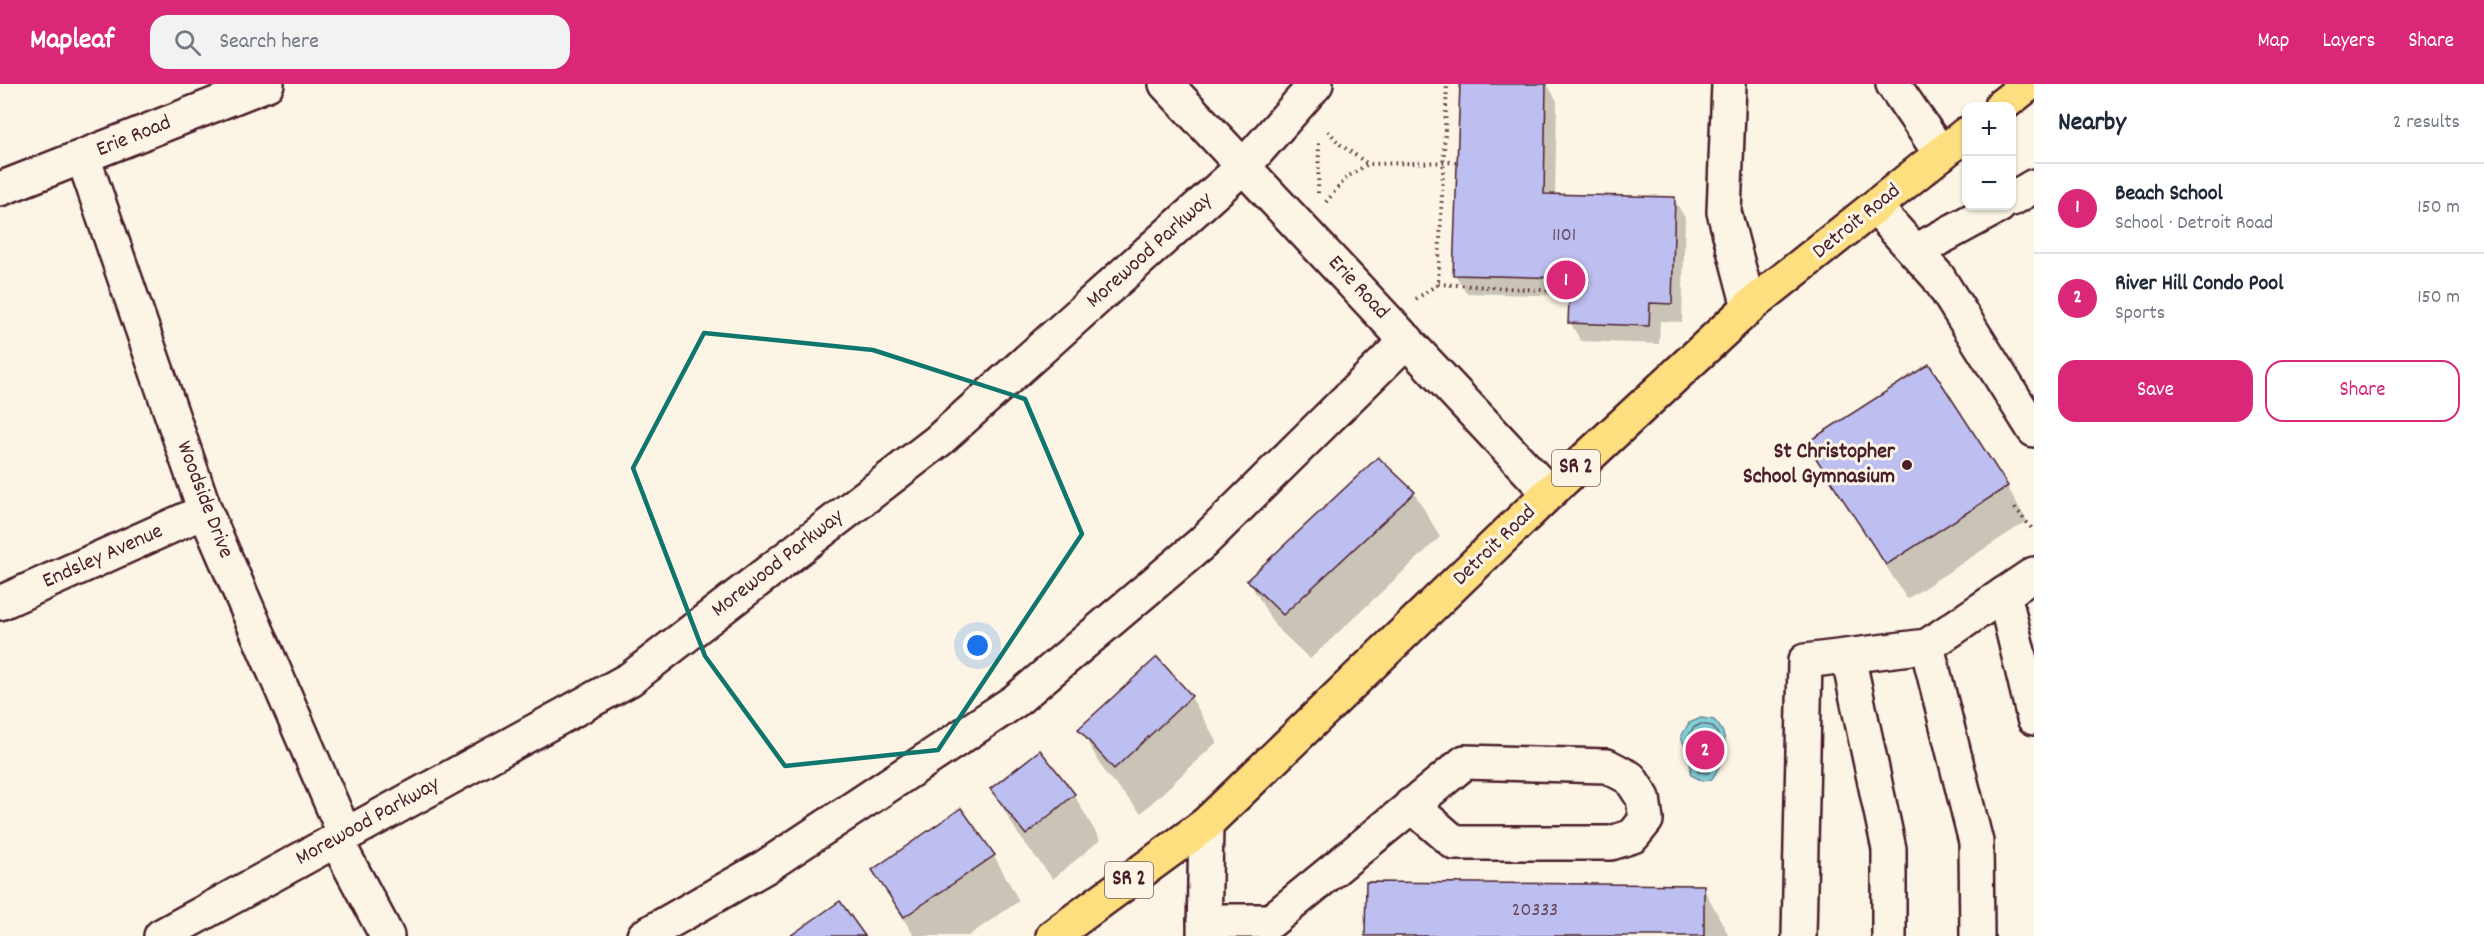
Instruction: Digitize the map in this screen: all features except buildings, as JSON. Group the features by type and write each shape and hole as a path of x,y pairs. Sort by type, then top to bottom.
{"main road":[{"path":"2006,102 2029,84"},
{"name":"Detroit Road","path":"1053,936 1206,824 1549,493 1749,308 1962,137"}],"street":[{"name":"Erie Road","path":"0,189 267,84"},
{"name":"Erie Road","path":"1166,84 1549,493"},
{"name":"Morewood Parkway","path":"161,936 630,679 938,441 1244,166 1316,84"},
{"path":"1729,84 1724,212 1749,308"},
{"path":"1893,84 1941,154"},
{"name":"Woodside Drive","path":"83,157 206,511 340,837 387,936"},
{"path":"2016,196 2034,186"},
{"path":"1875,207 1938,277 2029,411"},
{"path":"1916,251 1992,210"},
{"path":"644,936 765,867 1016,701 1202,543 1407,340"},
{"name":"Endsley Avenue","path":"0,603 206,511"},
{"path":"1799,936 1805,661 1927,646 2034,574"},
{"path":"2004,594 2034,718"},
{"path":"1927,646 1976,842 1977,936"},
{"path":"1848,656 1889,849 1889,936"},
{"path":"1206,824 1204,928 1271,929 1410,805 1465,762 1607,766 1630,778 1643,798 1646,820 1633,836 1611,843 1455,843 1410,805"}],"path":[{"path":"1438,284 1447,84"},
{"path":"1328,131 1341,145 1368,164"},
{"path":"1318,193 1319,141"},
{"path":"1326,202 1347,177 1368,164 1457,162"},
{"path":"1416,299 1438,284 1560,291 1561,280 1570,283"},
{"path":"2015,508 2034,531"}],"highlighted area":[{"path":"704,333 873,350 1025,399 1082,534 938,750 785,766 705,656 633,468"}],"water":[{"path":"1701,718 1714,720 1724,734 1725,742 1723,757 1717,772 1712,779 1703,781 1691,775 1690,759 1681,737 1689,723"}],"place":[{"name":"Beach School","path":"1566,280"},
{"name":"St Christopher School Gymnasium","path":"1907,465"},
{"name":"River Hill Condo Pool","path":"1705,750"}]}
